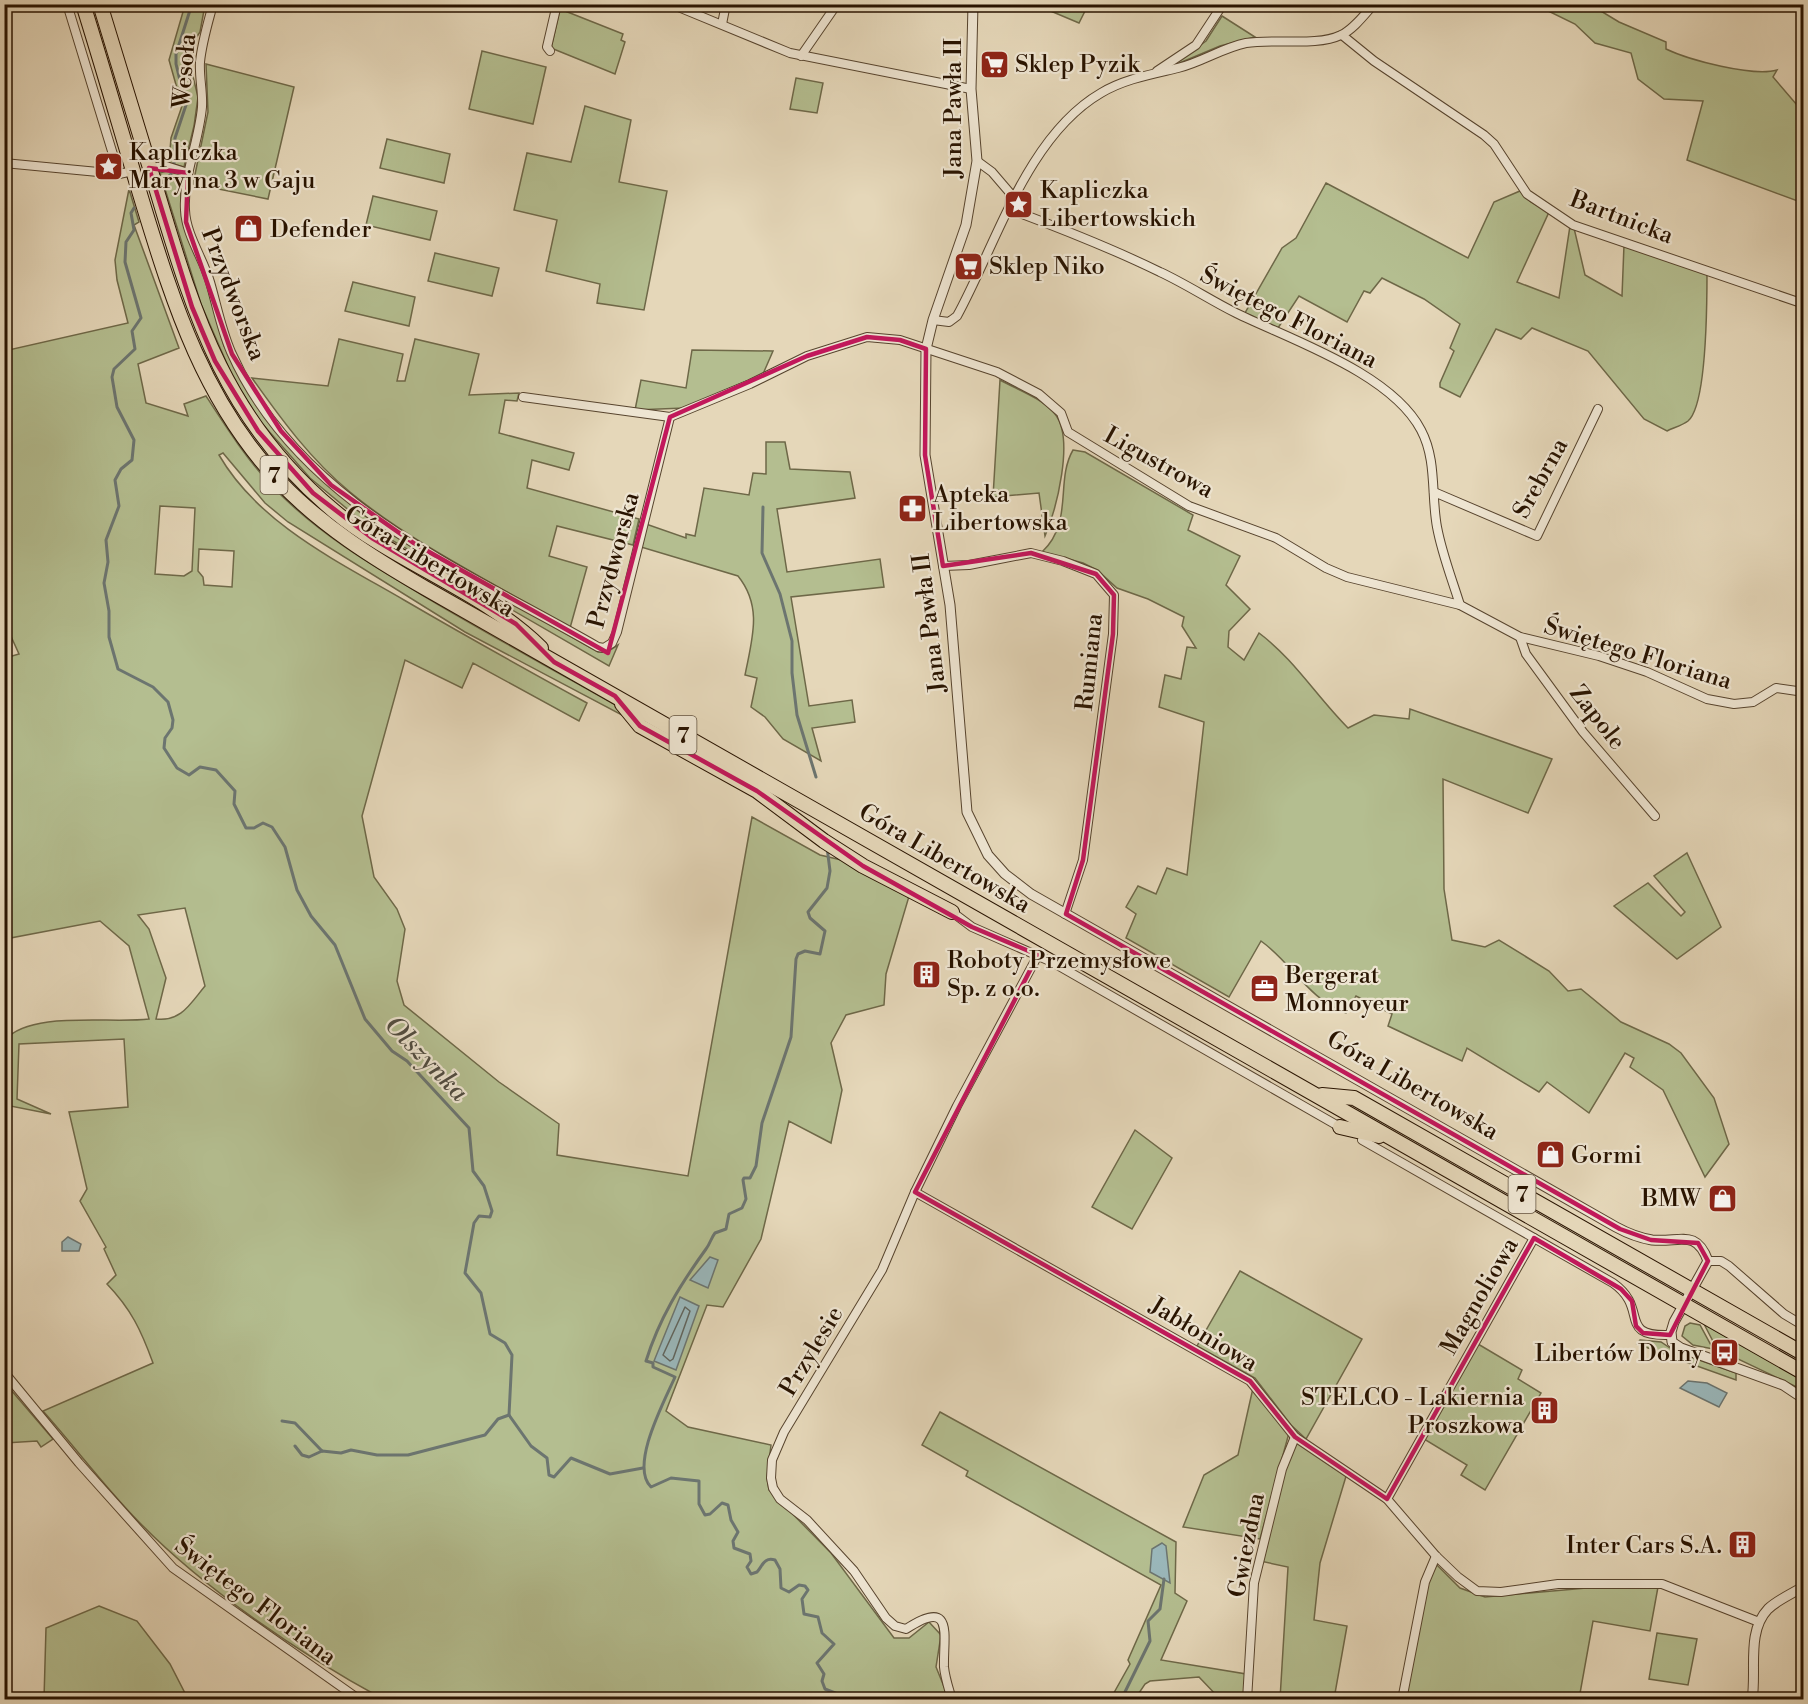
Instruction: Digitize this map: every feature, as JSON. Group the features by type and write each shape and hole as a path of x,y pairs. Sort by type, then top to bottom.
{"highway":[{"name":"7","path":"83,4 134,171"},
{"name":"7","path":"100,4 150,168"},
{"name":"Góra Libertowska","path":"150,168 185,284 207,344 230,390 268,444 314,493 348,522 395,553 516,624 554,662"},
{"name":"Góra Libertowska","path":"134,171 174,303 195,357 225,412 267,468 310,510 358,547 554,662 1803,1373"},
{"name":"7","path":"615,696 639,726 757,791 824,841 863,866 952,912"},
{"name":"Góra Libertowska","path":"1315,1094 1354,1098 1803,1354"},
{"path":"1340,1127 1394,1139"}],"street":[{"path":"67,4 119,174"},
{"name":"Wesoła","path":"188,172 202,107 200,64 213,4"},
{"path":"550,51 547,47 557,4"},
{"path":"671,4 801,56 971,89"},
{"path":"722,24 726,4"},
{"path":"801,56 837,4"},
{"name":"Jana Pawła II","path":"973,4 971,89 977,161 966,225 933,320 926,349 925,455 954,648 968,816 982,846 1005,874 1065,914"},
{"path":"1156,72 1196,45 1223,4"},
{"path":"933,320 949,322 957,316 1031,166 1056,132 1101,93 1156,72 1180,68 1228,47 1249,43 1320,40 1342,35 1374,4"},
{"name":"Bartnicka","path":"1342,35 1374,61 1484,135 1494,144 1527,194 1573,225 1803,304"},
{"path":"977,161 992,172 1010,194 1010,209"},
{"path":"4,163 119,174 134,171"},
{"path":"150,168 166,166 188,172"},
{"name":"Przydworska","path":"188,172 186,222 208,276 223,333 250,387 282,431 332,485 370,516 415,544 598,647 610,646 616,632 670,417"},
{"name":"Świętego Floriana","path":"1010,209 1084,237 1159,271 1236,313 1364,374 1391,396 1416,422 1429,454 1437,525 1445,564 1460,605 1520,637 1599,656 1647,672 1714,700 1734,704 1753,702 1776,688 1803,692"},
{"path":"523,397 670,417 750,384 807,356 867,337 900,340 926,349"},
{"name":"Ligustrowa","path":"926,349 997,372 1039,394 1061,413 1068,432 1189,506 1276,538 1326,568 1347,577 1460,605"},
{"name":"Srebrna","path":"1434,492 1537,536 1598,409"},
{"name":"Rumiana","path":"943,566 969,565 1031,553 1063,561 1096,574 1114,595 1113,634 1083,860 1065,914"},
{"name":"Zapole","path":"1520,637 1526,654 1583,732 1655,816"},
{"name":"Góra Libertowska","path":"952,912 972,927 1038,955 1340,1127"},
{"name":"Góra Libertowska","path":"1065,914 1620,1229 1651,1239 1694,1240 1702,1247 1707,1261"},
{"name":"Przylesie","path":"952,1700 944,1668 947,1634 939,1620 925,1617 906,1629 895,1626 886,1618 854,1571 807,1520 780,1499 771,1478 772,1460 784,1432 882,1270 915,1192 964,1092 1038,955"},
{"path":"1362,1140 1582,1263 1622,1289 1632,1300 1636,1326 1643,1333 1670,1335"},
{"name":"Jabłoniowa","path":"915,1192 1250,1382 1295,1437 1387,1499 1436,1556 1477,1591 1501,1592 1558,1584 1662,1584 1759,1622"},
{"name":"Magnoliowa","path":"1387,1499 1534,1238"},
{"path":"1803,1326 1784,1314 1729,1266 1720,1262 1707,1261 1682,1304 1670,1335 1672,1342 1681,1348 1783,1386 1803,1399"},
{"name":"Świętego Floriana","path":"4,1372 173,1568 360,1700"},
{"name":"Gwiezdna","path":"1247,1700 1254,1583 1282,1469 1295,1437"},
{"path":"1402,1700 1425,1582 1436,1556"},
{"path":"1752,1700 1755,1683 1755,1642 1759,1622 1770,1607 1803,1586"}],"highlighted area":[{"path":"149,168 188,173 186,222 232,354 281,431 331,485 415,544 608,653 670,417 807,356 867,337 900,340 926,349 925,455 943,566 1031,553 1096,574 1114,595 1113,634 1083,860 1066,914 1620,1229 1651,1240 1698,1243 1708,1261 1670,1335 1643,1333 1636,1326 1632,1301 1621,1289 1534,1238 1387,1499 1295,1437 1250,1381 915,1192 1038,955 972,927 863,866 757,791 640,726 615,696 554,662 516,624 372,538 313,493 258,431 215,361 192,307"}],"green space":[{"path":"1034,4 1088,4 1088,5 1079,23"},
{"path":"185,5 205,5 200,32 187,52 198,97 184,167 169,163 171,138 182,106 169,60"},
{"path":"1536,5 1591,5 1619,22 1666,42 1666,49 1676,53 1737,69 1766,72 1777,70 1773,77 1803,112 1803,203 1687,160 1703,101 1664,99 1638,79 1631,53 1595,43 1575,24"},
{"path":"560,9 623,34 621,40 625,42 615,74 551,48"},
{"path":"1222,16 1255,37 1220,46 1170,67 1206,41"},
{"path":"482,51 546,67 533,124 469,109"},
{"path":"206,64 294,87 268,199 193,184 208,112"},
{"path":"796,78 823,83 817,113 790,109"},
{"path":"585,106 631,120 619,182 667,191 644,310 597,303 600,284 546,271 557,220 514,210 527,153 571,162"},
{"path":"387,139 450,154 444,183 380,168"},
{"path":"170,170 181,175 181,210 202,268 224,346 241,376 293,448 320,477 358,511 387,531 598,652 607,652 618,645 609,666 369,527 310,478 259,420 234,380 201,304 160,173"},
{"path":"1326,183 1468,258 1494,202 1520,191 1531,202 1549,212 1517,282 1559,298 1570,226 1574,228 1585,275 1622,296 1624,245 1707,272 1705,351 1699,395 1688,421 1667,431 1644,419 1588,351 1532,328 1521,339 1496,329 1460,397 1440,387 1440,383 1454,351 1450,348 1460,324 1424,299 1382,278 1370,293 1364,291 1347,322 1299,296 1278,328 1245,313 1282,248 1296,238"},
{"path":"129,189 139,222 134,225 179,348 138,364 146,403 188,416 184,404 206,396 263,477 291,505 331,537 439,605 656,728 654,732 465,632 288,522 265,503 223,453 219,455 255,501 301,539 352,571 587,703 579,721 473,663 462,688 405,660 362,816 374,877 397,909 405,929 397,981 404,1005 499,1082 559,1124 557,1155 688,1176 752,817 820,855 850,862 910,893 886,974 884,1005 846,1015 831,1043 842,1090 831,1143 789,1121 761,1239 723,1307 707,1305 666,1411 688,1427 771,1445 767,1478 769,1490 831,1553 894,1638 909,1638 929,1622 941,1635 936,1667 949,1699 383,1699 286,1641 192,1571 125,1508 43,1411 153,1363 134,1320 123,1302 107,1284 116,1275 104,1249 106,1247 80,1201 87,1189 69,1112 128,1107 124,1039 19,1044 17,1099 51,1114 5,1105 5,1040 17,1031 52,1021 149,1019 129,946 100,921 5,939 5,658 19,654 4,621 4,351 128,323 117,280 115,260","holes":["160,506 195,508 192,571 184,576 155,574","199,549 234,551 232,587 204,585 203,577 198,571","185,908 205,986 179,1015 172,1018 156,1019 166,978 149,929 138,915"]},
{"path":"373,196 437,211 430,240 366,225"},
{"path":"435,253 499,268 492,296 428,281"},
{"path":"353,282 415,297 409,326 345,311"},
{"path":"339,339 403,354 397,381 405,381 415,339 479,354 469,395 519,393 517,401 505,400 499,433 574,453 569,470 532,460 527,488 639,519 633,545 557,526 549,556 587,567 570,628 401,530 350,492 322,466 285,424 252,378 328,386"},
{"path":"692,350 773,351 763,374 684,408 635,410 641,380 686,388"},
{"path":"1000,380 1050,408 1061,425 1064,457 1062,475 1045,536 1039,493 993,497"},
{"path":"766,442 785,442 790,469 850,472 855,498 777,509 787,572 880,559 884,587 791,597 809,706 852,700 855,722 812,728 821,761 783,739 765,717 751,707 757,678 745,675 754,624 753,611 751,599 738,576 641,547 646,524 686,538 686,534 695,536 704,488 749,495 753,473 766,474"},
{"path":"1073,450 1085,452 1193,515 1188,530 1240,556 1226,585 1250,609 1229,631 1228,647 1244,660 1259,633 1283,654 1348,728 1374,715 1409,719 1410,709 1552,759 1528,813 1443,779 1444,889 1452,940 1485,947 1499,940 1549,971 1568,991 1581,989 1621,1022 1669,1044 1681,1053 1714,1098 1729,1144 1705,1177 1663,1090 1630,1067 1634,1058 1625,1053 1589,1113 1547,1082 1539,1092 1467,1048 1462,1061 1388,1026 1392,1014 1356,996 1346,1013 1333,1007 1311,990 1261,941 1229,997 1126,938 1136,914 1126,907 1138,886 1156,894 1167,868 1187,875 1204,722 1159,707 1165,675 1181,679 1187,647 1196,648 1182,626 1184,617 1148,599 1117,588 1097,570 1083,563 1042,552 1058,528 1065,475"},
{"path":"1687,853 1721,927 1677,959 1614,906 1648,883 1681,916 1685,912 1654,876"},
{"path":"1135,1130 1172,1158 1132,1229 1092,1207"},
{"path":"1240,1271 1362,1339 1306,1439 1291,1425 1255,1378 1197,1346"},
{"path":"1690,1323 1700,1325 1713,1349 1693,1345 1682,1336 1685,1326"},
{"path":"1704,1324 1803,1380 1803,1390 1717,1349"},
{"path":"1640,1340 1661,1342 1673,1350 1670,1356 1637,1344"},
{"path":"1478,1344 1522,1370 1518,1379 1541,1393 1485,1490 1461,1475 1467,1465 1424,1439"},
{"path":"1685,1355 1736,1373 1736,1380 1683,1361"},
{"path":"4,1383 53,1439 41,1447 37,1441 5,1443"},
{"path":"1253,1388 1289,1433 1260,1539 1183,1527 1204,1475 1238,1455"},
{"path":"940,1412 1176,1542 1175,1593 1187,1601 1161,1660 1246,1674 1244,1699 1220,1699 1199,1677 1150,1681 1145,1684 1135,1699 1051,1699 1079,1696 1111,1698 1130,1664 1128,1660 1161,1585 966,1476 968,1471 922,1445"},
{"path":"1295,1437 1347,1473 1320,1563 1314,1620 1347,1626 1334,1699 1280,1699 1288,1567 1260,1561 1272,1509"},
{"path":"1436,1564 1460,1588 1485,1597 1598,1587 1658,1587 1650,1631 1593,1621 1579,1699 1432,1700 1406,1695 1427,1587"},
{"path":"99,1606 137,1621 170,1664 188,1699 44,1699 46,1628"},
{"path":"1657,1633 1697,1639 1688,1685 1649,1679"}],"water":[{"path":"68,1237 81,1244 79,1251 62,1251 62,1242"},
{"path":"710,1257 718,1260 708,1288 690,1280"},
{"path":"680,1297 699,1306 676,1370 654,1361"},
{"path":"1688,1381 1707,1383 1727,1393 1719,1407 1680,1388"},
{"path":"1162,1543 1166,1546 1170,1583 1150,1572 1152,1549"}],"waterway":[{"name":"Olszynka","path":"174,164 175,138 186,105 176,64 176,54 192,4"},
{"name":"Olszynka","path":"166,180 171,174"},
{"name":"Olszynka","path":"134,208 131,213 134,230 126,242 125,262 141,318 132,331 135,349 114,369 112,377 117,407 134,440 132,460 121,469 115,480 119,506 106,540 108,562 104,583 109,611 109,637 118,669 153,687 168,702 173,720 172,728 165,738 164,748 177,768 189,775 200,767 216,770 235,791 234,804 246,828 254,828 263,823 272,827 285,847 297,890 311,916 335,945 365,1019 392,1051 407,1061 469,1128 473,1171 484,1186 492,1211 490,1217 479,1216 474,1223 465,1273 481,1293 490,1334 505,1343 512,1355 509,1415 531,1446 547,1458 549,1475 554,1477 571,1458 610,1474 643,1468"},
{"path":"763,507 762,553 780,594 792,641 792,673 797,715 816,777"},
{"path":"827,847 830,871 827,888 808,912 810,918 825,931 820,954 805,951 798,954 796,959 791,1037 762,1123 756,1166 750,1178 743,1180 746,1199 742,1208 729,1214 726,1229 715,1233 687,1276 657,1331 646,1361 653,1363 653,1367 675,1377 657,1416 646,1449 644,1464 645,1477 651,1487 671,1478 699,1481 699,1504 705,1515 710,1514 722,1503 728,1505 731,1520 738,1532 733,1541 734,1548 750,1554 751,1561 747,1567 751,1574 757,1572 762,1564 771,1559 775,1560 780,1569 781,1588 789,1592 799,1585 805,1586 808,1590 802,1599 804,1614 818,1617 822,1633 834,1644 817,1663 824,1674 822,1681 825,1689 853,1700"},
{"path":"295,1446 302,1455 309,1457 322,1451 341,1453 351,1450 377,1455 408,1455 485,1435 498,1419 509,1415"},
{"path":"282,1421 295,1423 322,1451"},
{"path":"1121,1700 1150,1641 1148,1621 1160,1609 1164,1579"}],"place":[{"name":"Sklep Pyzik","path":"994,64"},
{"name":"Kapliczka Maryjna 3 w Gaju","path":"108,166"},
{"name":"Kapliczka Libertowskich","path":"1019,204"},
{"name":"Defender","path":"249,229"},
{"name":"Sklep Niko","path":"968,266"},
{"name":"Apteka Libertowska","path":"912,508"},
{"name":"Roboty Przemysłowe Sp. z o.o.","path":"926,974"},
{"name":"Bergerat Monnoyeur","path":"1264,989"},
{"name":"Gormi","path":"1550,1155"},
{"name":"BMW","path":"1722,1198"},
{"name":"Libertów Dolny","path":"1724,1353"},
{"name":"STELCO - Lakiernia Proszkowa","path":"1545,1411"},
{"name":"Inter Cars S.A.","path":"1743,1545"}]}
